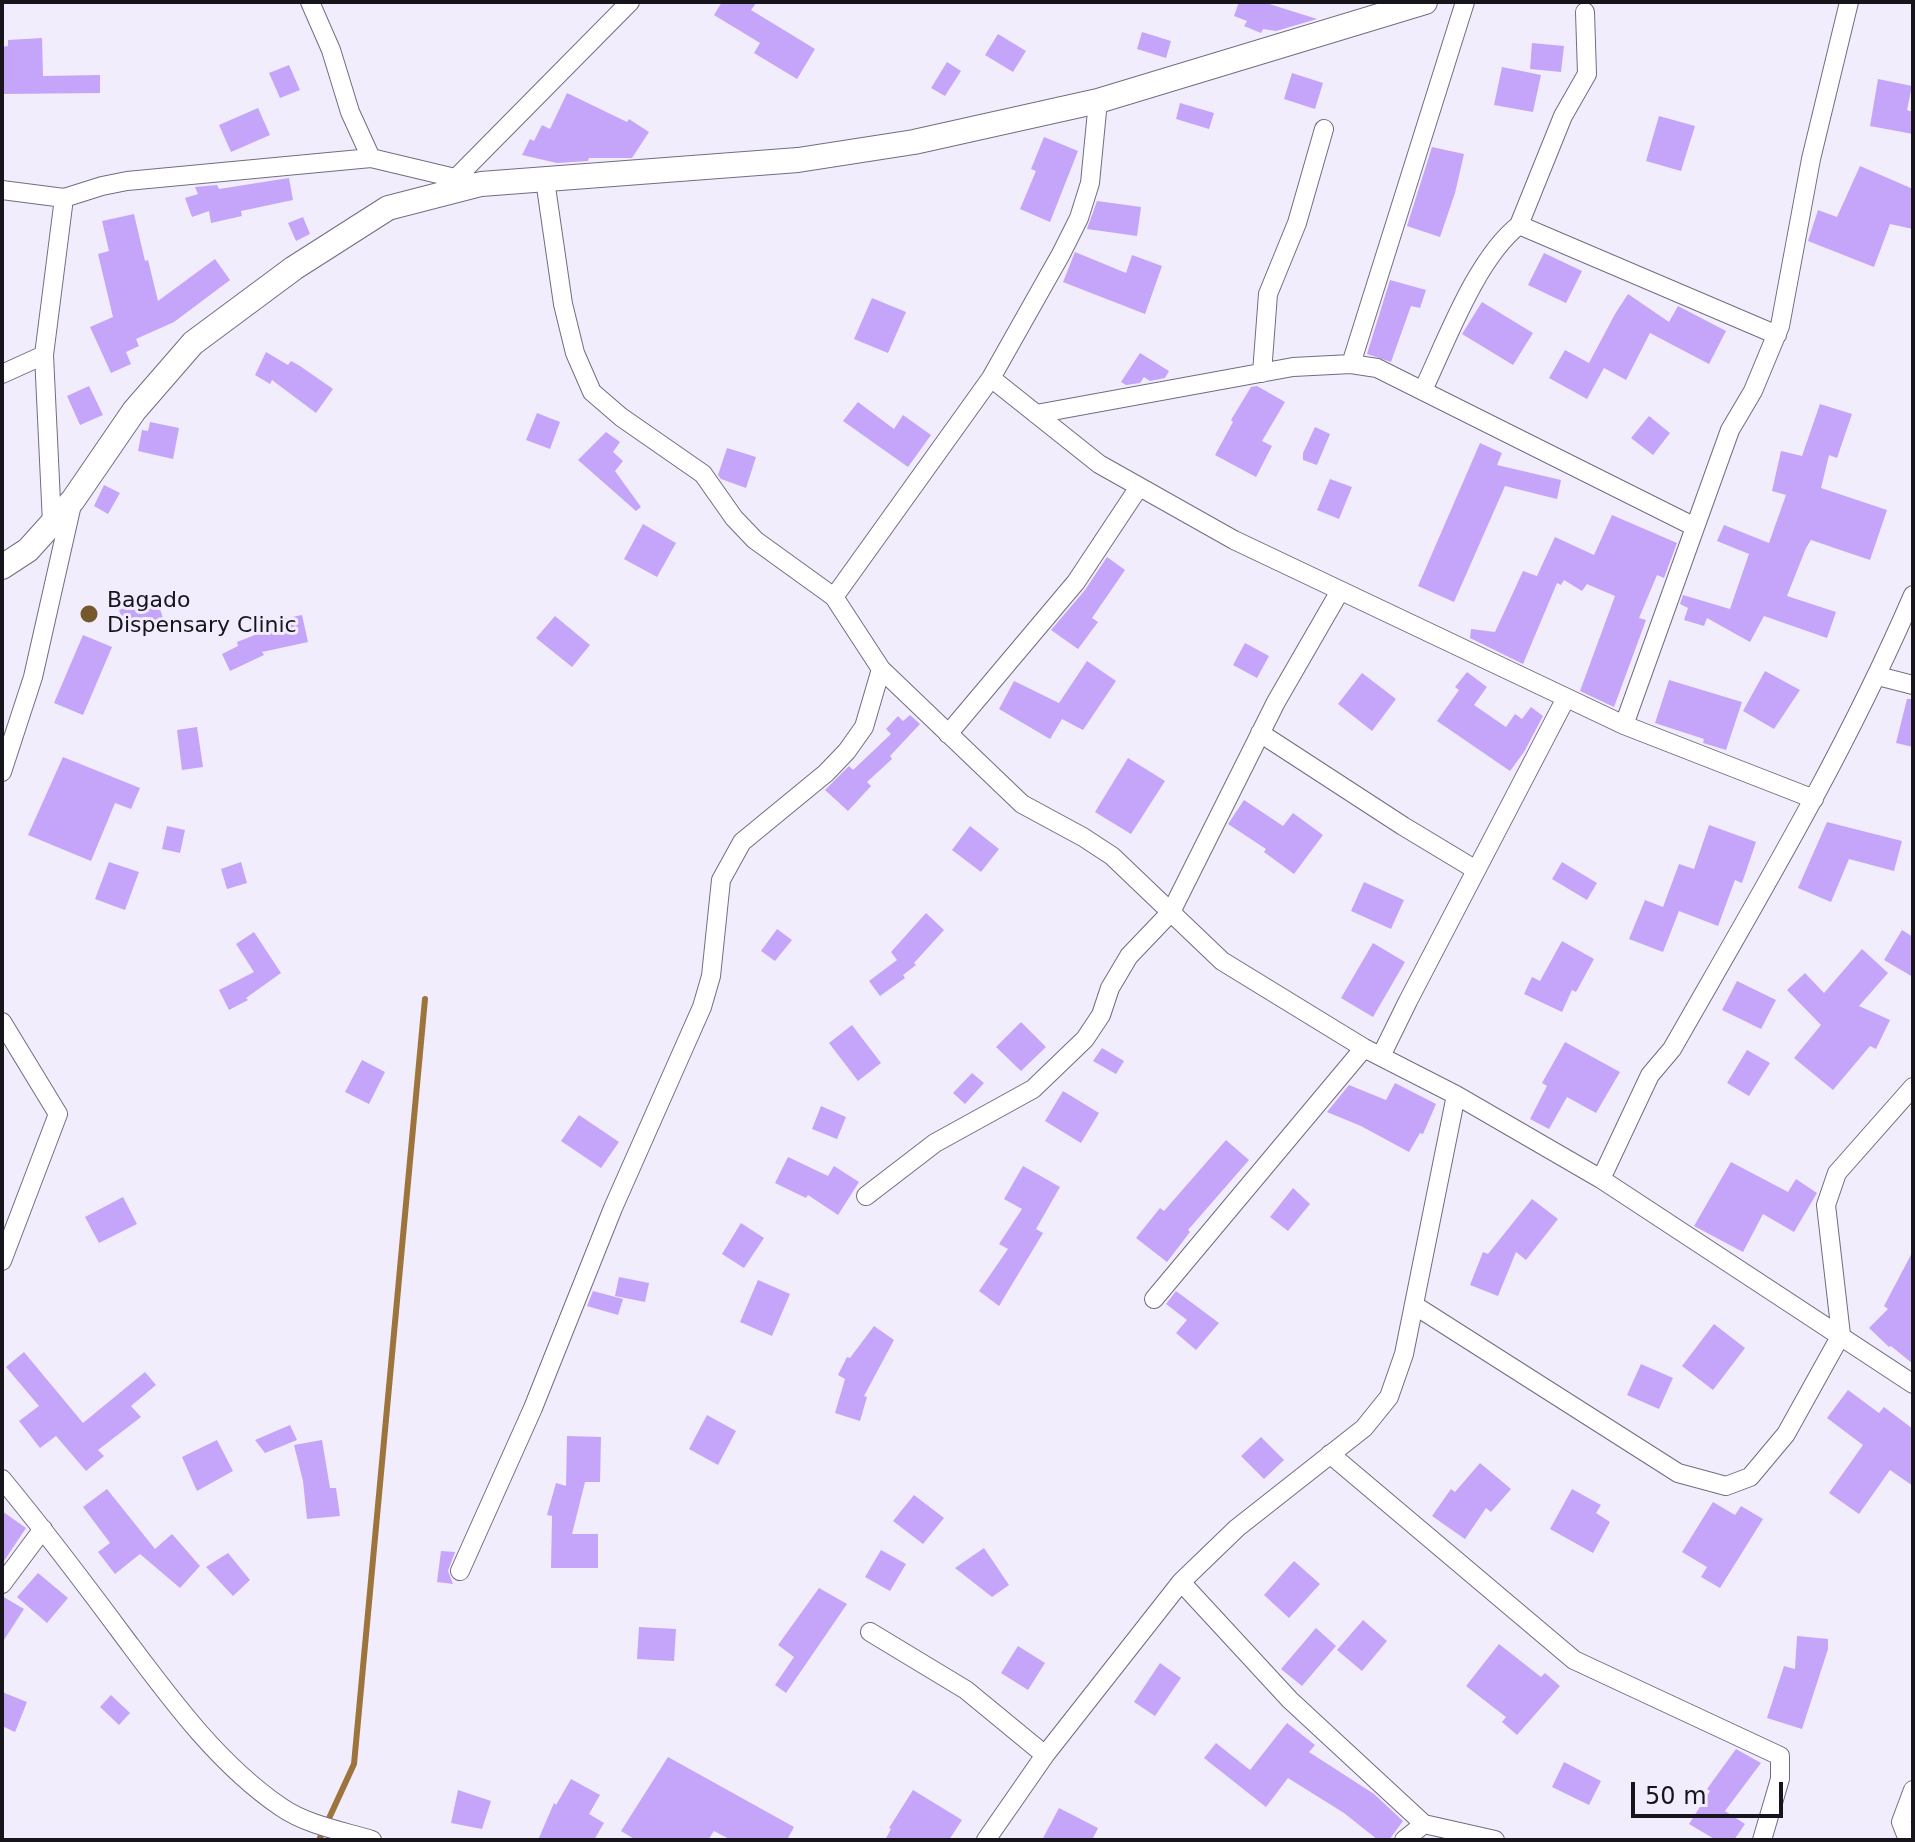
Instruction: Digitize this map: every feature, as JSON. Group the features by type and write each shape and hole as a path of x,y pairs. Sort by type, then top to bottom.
{"street":[{"path":"310,2 331,50 350,112 371,158"},
{"path":"455,179 630,2"},
{"path":"2,567 28,550 73,500 134,411 193,343 294,268 388,208 481,184 798,160 914,142 1098,101 1425,2"},
{"path":"1351,364 1465,2"},
{"path":"1624,725 1730,430 1753,391 1777,335 1811,159 1849,2"},
{"path":"1423,390 1466,295 1508,234 1519,225 1563,116 1587,74 1585,12"},
{"path":"834,597 991,378 1079,218 1090,183 1098,101"},
{"path":"1262,373 1268,294 1297,223 1324,129"},
{"path":"2,190 64,198 127,181 371,158 481,184"},
{"path":"545,180 563,304 575,353 592,392 621,417 703,474 734,518 755,540 834,597 881,669 1022,804 1112,856 1222,961 1373,1052 1456,1095 1601,1179 1913,1384"},
{"path":"52,523 44,355 64,198"},
{"path":"1519,225 1777,335"},
{"path":"2,374 44,355"},
{"path":"1036,414 1293,367 1351,364 1377,368 1695,527"},
{"path":"991,378 1099,464 1234,540 1588,709 1814,799"},
{"path":"948,734 1076,582 1139,487"},
{"path":"2,772 33,677 73,500"},
{"path":"866,1196 935,1143 1033,1089 1085,1039 1101,1015 1110,988 1129,956 1171,912 1260,733 1340,591"},
{"path":"1601,1179 1650,1075 1672,1049 1814,799 1878,676 1913,595"},
{"path":"460,1571 533,1408 613,1208 702,1007 711,976 721,880 742,842 826,773 847,751 864,727 881,669"},
{"path":"1878,676 1913,685"},
{"path":"1154,1299 1373,1052 1476,870 1566,698"},
{"path":"1556,717 1588,709"},
{"path":"1260,733 1476,870"},
{"path":"2,1022 58,1114 2,1261"},
{"path":"1414,1305 1678,1473 1726,1486 1750,1477 1786,1434 1841,1335 1826,1205 1837,1173 1913,1087"},
{"path":"986,1840 1045,1755 1181,1582 1237,1528 1364,1428 1389,1397 1404,1354 1456,1095"},
{"path":"1330,1454 1574,1660 1780,1756 1780,1779 1762,1840"},
{"path":"2,1479 170,1699 232,1767 282,1808 372,1840"},
{"path":"2,1584 43,1529"},
{"path":"1181,1582 1290,1700 1424,1824 1495,1840"},
{"path":"870,1632 966,1690 1045,1755"},
{"path":"1908,1840 1901,1822 1913,1790"},
{"path":"1404,1840 1424,1824"}],"building":[{"path":"722,2 757,2 751,10 815,49 797,79 754,53 760,43 714,15"},
{"path":"1239,2 1263,2 1317,19 1276,31 1263,29 1261,33 1244,26 1247,21 1234,16"},
{"path":"1142,32 1171,41 1166,58 1137,49"},
{"path":"998,34 1026,51 1013,72 985,55"},
{"path":"42,38 43,76 100,75 100,93 2,94 2,47 8,46 8,40"},
{"path":"1532,43 1564,46 1561,72 1530,69"},
{"path":"947,62 961,71 945,96 931,88"},
{"path":"289,65 300,90 280,98 269,73"},
{"path":"1502,67 1541,75 1533,112 1494,105"},
{"path":"1292,73 1323,83 1315,109 1284,99"},
{"path":"1878,79 1912,86 1907,110 1913,112 1913,134 1870,126"},
{"path":"567,93 627,122 629,119 649,132 632,158 589,158 588,161 557,163 522,155 542,125 550,129"},
{"path":"1180,103 1214,113 1209,129 1176,119"},
{"path":"258,108 270,135 231,152 219,125"},
{"path":"1659,116 1695,126 1681,171 1646,161"},
{"path":"1044,137 1078,151 1050,222 1020,209 1036,171 1031,169"},
{"path":"1432,147 1464,154 1440,237 1407,226"},
{"path":"1860,166 1913,189 1913,229 1890,224 1874,267 1808,241 1818,210 1837,217"},
{"path":"289,178 293,200 241,211 242,216 211,223 209,211 192,217 185,198 198,194 195,187 217,185 219,189"},
{"path":"1097,201 1141,207 1137,236 1087,229"},
{"path":"134,214 158,301 215,259 230,280 174,322 136,339 139,346 126,352 131,364 111,373 90,327 113,317 98,254 109,251 102,221"},
{"path":"303,217 310,234 296,241 288,223"},
{"path":"1075,252 1126,273 1132,255 1162,266 1145,314 1063,282"},
{"path":"1544,253 1582,271 1566,303 1528,285"},
{"path":"1390,280 1426,290 1420,308 1411,306 1391,362 1367,354"},
{"path":"1628,294 1669,322 1678,306 1726,331 1709,364 1650,333 1626,380 1604,368 1587,399 1549,378 1565,350 1589,363"},
{"path":"872,298 906,312 888,353 854,339"},
{"path":"1482,302 1533,333 1513,365 1462,334"},
{"path":"266,352 288,365 291,361 333,389 316,413 272,380 270,384 255,375"},
{"path":"1140,353 1169,371 1165,378 1150,381 1144,377 1140,383 1126,385 1121,382"},
{"path":"89,386 103,415 80,425 67,396"},
{"path":"1257,386 1285,402 1262,441 1272,446 1256,477 1215,455 1251,387"},
{"path":"858,402 894,429 903,415 931,435 908,467 843,421"},
{"path":"1820,404 1852,414 1837,458 1829,455 1821,488 1887,510 1870,560 1811,540 1806,548 1787,596 1836,612 1827,638 1764,616 1750,642 1707,618 1704,626 1684,620 1688,608 1680,604 1683,595 1730,609 1749,554 1717,541 1724,525 1769,543 1786,495 1772,491 1781,451 1802,456"},
{"path":"537,413 560,422 550,449 526,440"},
{"path":"1649,416 1670,433 1653,455 1631,438"},
{"path":"150,422 179,428 173,459 138,451 142,430 148,431"},
{"path":"1315,427 1330,434 1317,465 1303,460"},
{"path":"606,432 620,442 613,452 623,461 615,471 641,507 636,511 578,460"},
{"path":"1480,443 1502,453 1497,465 1561,480 1557,499 1505,486 1454,602 1418,586"},
{"path":"727,448 756,457 746,488 718,475"},
{"path":"1330,479 1352,487 1339,519 1317,510"},
{"path":"104,485 120,493 108,514 94,506"},
{"path":"1612,515 1677,543 1664,578 1657,575 1639,618 1646,620 1614,707 1580,691 1615,596 1587,584 1582,591 1564,580 1561,585 1557,583 1523,664 1470,638 1471,629 1495,632 1523,571 1537,576 1555,537 1594,555"},
{"path":"643,524 676,543 657,577 624,559"},
{"path":"1107,557 1125,570 1092,618 1098,622 1078,649 1051,630 1085,590"},
{"path":"156,597 163,618 127,631 119,610"},
{"path":"302,615 308,642 262,652 264,655 230,671 222,654 238,646 237,642 265,631 263,623"},
{"path":"555,616 590,645 572,667 536,638"},
{"path":"83,635 112,647 83,715 54,703"},
{"path":"1245,643 1269,656 1257,678 1233,665"},
{"path":"1087,661 1116,681 1083,730 1062,719 1050,739 999,709 1014,681 1059,703"},
{"path":"1765,671 1800,690 1774,729 1743,711"},
{"path":"1467,672 1487,687 1474,705 1506,727 1515,714 1522,719 1531,707 1543,716 1510,771 1437,721 1459,690 1455,687"},
{"path":"1362,673 1396,699 1372,731 1338,704"},
{"path":"1669,680 1742,702 1726,750 1703,743 1704,739 1655,723"},
{"path":"1907,699 1913,699 1913,747 1896,743"},
{"path":"910,715 920,724 890,756 892,759 867,782 871,786 848,811 825,790 849,766 853,770 891,734 886,729 898,716 903,721"},
{"path":"197,727 203,767 182,770 177,730"},
{"path":"63,757 140,788 131,809 115,803 91,861 28,835"},
{"path":"1128,758 1165,781 1131,834 1095,812"},
{"path":"1244,800 1283,826 1293,813 1323,835 1294,874 1264,852 1266,849 1228,824"},
{"path":"1827,822 1902,841 1894,871 1849,859 1831,902 1798,888"},
{"path":"1709,825 1756,842 1742,883 1735,880 1718,926 1679,911 1663,952 1629,939 1645,900 1663,907 1679,864 1694,869"},
{"path":"167,826 185,830 180,853 162,849"},
{"path":"970,826 999,849 981,872 952,850"},
{"path":"109,862 139,872 125,910 95,899"},
{"path":"241,862 247,883 227,889 221,869"},
{"path":"1562,862 1597,883 1587,900 1552,879"},
{"path":"1364,882 1404,900 1391,929 1351,911"},
{"path":"926,913 944,930 914,963 916,965 903,975 905,978 880,996 869,981 897,960 891,952"},
{"path":"777,929 792,940 775,961 761,951"},
{"path":"1902,930 1913,937 1913,977 1884,960"},
{"path":"254,932 281,973 246,998 248,1000 229,1010 219,990 254,972 236,944"},
{"path":"1562,941 1594,959 1576,992 1572,990 1562,1012 1524,994 1532,977 1540,981"},
{"path":"1373,943 1405,962 1373,1017 1341,998"},
{"path":"1862,949 1888,973 1859,1006 1890,1020 1876,1049 1870,1046 1833,1090 1794,1058 1821,1025 1787,990 1805,973 1824,993"},
{"path":"1737,981 1776,1000 1761,1029 1722,1010"},
{"path":"1021,1022 1046,1047 1021,1071 996,1047"},
{"path":"852,1025 881,1063 858,1081 829,1043"},
{"path":"1565,1042 1620,1072 1596,1113 1567,1097 1549,1129 1530,1119 1547,1086 1542,1083"},
{"path":"1102,1048 1124,1061 1116,1074 1093,1061"},
{"path":"1747,1050 1770,1063 1749,1096 1727,1083"},
{"path":"362,1060 385,1072 369,1104 345,1092"},
{"path":"972,1073 984,1083 965,1104 953,1093"},
{"path":"1395,1083 1436,1104 1423,1134 1420,1133 1409,1152 1327,1112 1349,1085 1386,1100"},
{"path":"1063,1091 1099,1113 1081,1143 1045,1121"},
{"path":"821,1106 846,1117 837,1139 812,1129"},
{"path":"579,1115 619,1142 601,1168 561,1141"},
{"path":"1226,1140 1249,1160 1188,1230 1190,1232 1167,1262 1136,1238 1160,1208 1164,1211"},
{"path":"788,1157 828,1176 834,1166 859,1182 838,1215 808,1195 806,1198 775,1183"},
{"path":"1731,1162 1788,1192 1796,1179 1817,1193 1794,1232 1763,1214 1743,1252 1694,1226"},
{"path":"1023,1166 1060,1187 1036,1229 1043,1233 999,1306 979,1291 1008,1249 999,1244 1022,1209 1004,1199"},
{"path":"1293,1188 1310,1204 1288,1231 1270,1217"},
{"path":"123,1197 137,1224 99,1243 85,1217"},
{"path":"1532,1199 1558,1219 1526,1260 1516,1252 1498,1296 1470,1285 1483,1252 1488,1254"},
{"path":"741,1223 764,1238 744,1268 722,1254"},
{"path":"1913,1251 1913,1364 1869,1328 1888,1309 1884,1306"},
{"path":"619,1277 649,1283 645,1302 615,1296"},
{"path":"758,1280 790,1294 772,1336 740,1322"},
{"path":"593,1291 623,1299 618,1315 587,1306"},
{"path":"1176,1291 1219,1323 1196,1350 1176,1333 1187,1320 1166,1304"},
{"path":"1714,1324 1745,1348 1713,1390 1682,1366"},
{"path":"874,1326 894,1340 864,1396 867,1397 860,1421 835,1413 845,1379 838,1375 847,1357 850,1358"},
{"path":"24,1352 83,1423 145,1372 156,1385 131,1406 141,1417 98,1450 104,1456 86,1471 56,1436 40,1448 19,1421 39,1406 6,1367"},
{"path":"1641,1364 1673,1378 1659,1409 1627,1395"},
{"path":"1848,1390 1879,1413 1884,1407 1913,1429 1913,1486 1890,1470 1859,1514 1829,1493 1863,1445 1827,1418"},
{"path":"707,1415 736,1431 718,1465 689,1449"},
{"path":"290,1425 297,1440 265,1453 255,1440"},
{"path":"567,1436 601,1437 600,1482 585,1482 572,1534 598,1534 598,1568 551,1568 552,1516 547,1515 556,1483 566,1486"},
{"path":"1261,1437 1284,1460 1264,1479 1241,1456"},
{"path":"217,1440 233,1471 197,1491 182,1457"},
{"path":"322,1440 330,1488 336,1488 340,1516 307,1519 303,1481 294,1445"},
{"path":"1480,1463 1511,1489 1491,1512 1486,1508 1465,1539 1432,1516 1451,1489 1455,1492"},
{"path":"107,1489 155,1549 172,1534 200,1566 180,1588 140,1554 115,1574 98,1552 110,1543 83,1507"},
{"path":"1572,1489 1601,1505 1596,1513 1610,1522 1593,1553 1550,1529"},
{"path":"914,1495 944,1518 923,1544 893,1521"},
{"path":"1713,1502 1735,1515 1741,1506 1763,1519 1720,1588 1701,1577 1707,1567 1682,1552"},
{"path":"2,1511 26,1528 2,1564"},
{"path":"984,1548 1009,1585 992,1597 955,1568"},
{"path":"881,1550 906,1564 890,1591 865,1577"},
{"path":"441,1551 455,1552 448,1571 453,1584 437,1582"},
{"path":"228,1553 250,1580 233,1596 206,1567"},
{"path":"1294,1561 1320,1584 1289,1618 1264,1595"},
{"path":"38,1573 68,1598 47,1623 17,1597"},
{"path":"819,1588 847,1604 786,1693 775,1685 794,1657 778,1645"},
{"path":"2,1596 24,1609 2,1643"},
{"path":"1363,1620 1387,1641 1362,1671 1337,1650"},
{"path":"639,1627 676,1629 674,1661 637,1659"},
{"path":"1316,1628 1336,1646 1302,1686 1281,1669"},
{"path":"1797,1636 1828,1639 1828,1649 1802,1729 1767,1718 1784,1666 1795,1669"},
{"path":"1499,1644 1541,1677 1545,1673 1560,1686 1517,1735 1502,1722 1506,1717 1466,1686"},
{"path":"1018,1646 1045,1663 1028,1690 1001,1673"},
{"path":"1160,1663 1181,1678 1155,1716 1134,1702"},
{"path":"2,1692 27,1702 15,1732 2,1726"},
{"path":"111,1695 130,1713 119,1725 100,1707"},
{"path":"1287,1723 1315,1745 1309,1752 1374,1794 1403,1821 1389,1840 1378,1840 1344,1813 1288,1778 1266,1807 1204,1758 1216,1743 1250,1770"},
{"path":"1736,1749 1761,1763 1725,1811 1745,1824 1734,1840 1716,1840 1689,1824 1710,1791 1707,1789"},
{"path":"668,1757 794,1827 787,1840 731,1840 714,1831 708,1840 636,1840 621,1831"},
{"path":"1564,1762 1601,1781 1589,1805 1552,1787"},
{"path":"571,1779 600,1795 589,1814 604,1823 594,1840 538,1840 554,1803 556,1805"},
{"path":"458,1790 491,1801 482,1829 451,1823"},
{"path":"913,1790 962,1820 949,1840 885,1840"},
{"path":"1059,1808 1098,1828 1092,1840 1042,1840"}],"waterway":[{"path":"319,1840 354,1764 425,999"}],"place":[{"name":"Bagado Dispensary Clinic","path":"89,614"}]}
